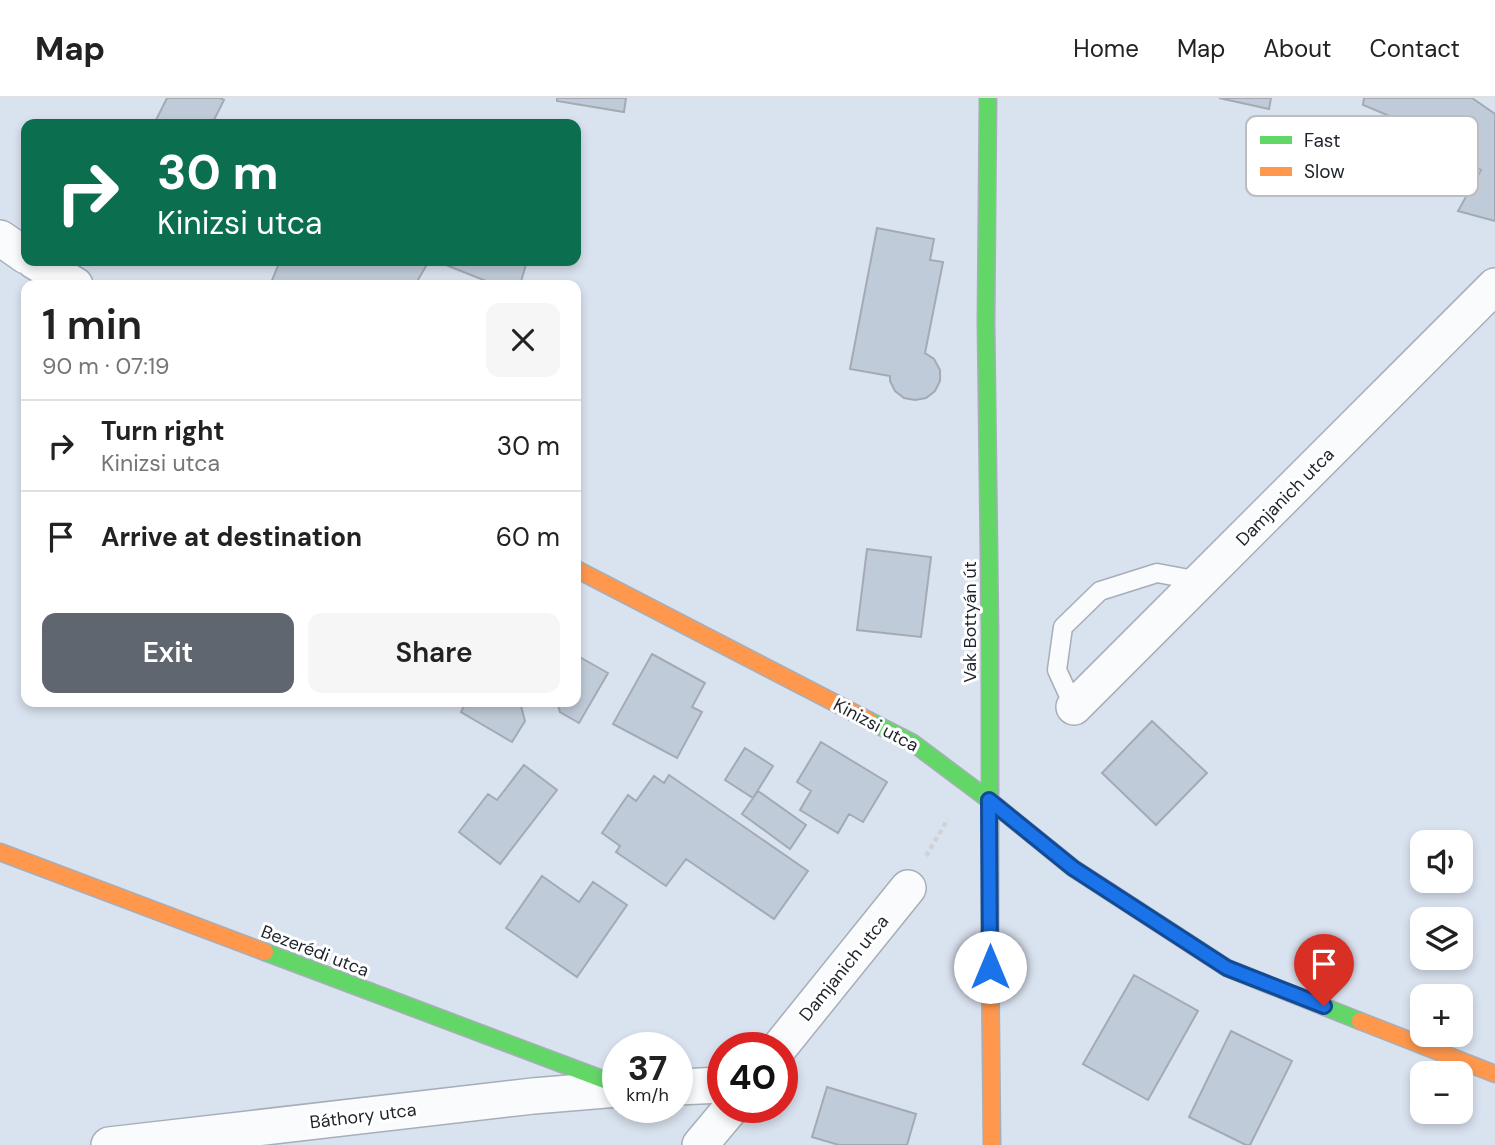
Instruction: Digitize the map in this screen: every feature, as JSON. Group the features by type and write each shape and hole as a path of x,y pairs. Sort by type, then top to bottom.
{"street":[{"name":"Vak Bottyán út","path":"988,98 986,322 992,1145"},
{"path":"0,238 21,253"},
{"path":"43,266 66,280"},
{"name":"Damjanich utca","path":"1074,707 1495,286"},
{"name":"Kinizsi utca","path":"581,572 913,743 1073,868 1227,968 1495,1074"},
{"name":"Bezerédi utca","path":"0,852 602,1081"},
{"name":"Damjanich utca","path":"792,1032 908,888"},
{"name":"Báthory utca","path":"109,1145 602,1089"},
{"path":"700,1145 718,1123"}],"lane":[{"path":"1074,707 1057,670 1063,626 1100,592 1157,573 1200,581"}],"path":[{"path":"908,888 968,784"}],"building":[{"path":"167,98 224,100 214,119 156,119"},
{"path":"557,98 626,98 624,112 557,101"},
{"path":"1219,98 1271,98 1269,109"},
{"path":"1364,98 1472,98 1495,114 1495,221 1458,211 1466,196 1478,196 1478,175 1481,170 1478,168 1478,116 1389,116 1363,105"},
{"path":"877,228 934,239 930,260 943,262 925,353 934,359 940,370 940,381 935,391 926,398 904,398 895,391 890,376 850,369"},
{"path":"278,266 426,266 418,280 272,280"},
{"path":"448,266 526,266 521,280 484,280"},
{"path":"867,549 931,557 921,637 857,630"},
{"path":"652,654 705,683 692,707 702,712 677,758 613,724"},
{"path":"581,658 608,673 579,723 560,712 558,707 581,707"},
{"path":"464,707 521,707 525,721 512,742 461,712"},
{"path":"1152,721 1207,773 1156,825 1102,773"},
{"path":"821,742 887,782 863,822 849,814 838,833 800,810 811,791 797,782"},
{"path":"745,748 773,766 753,798 725,780"},
{"path":"524,765 557,790 500,864 459,832 488,794 497,800"},
{"path":"669,775 808,871 774,919 686,859 666,886 616,852 620,846 602,833 628,795 636,801 654,776 664,783"},
{"path":"758,791 806,825 790,849 742,814"},
{"path":"542,876 579,902 593,882 627,905 577,977 506,928"},
{"path":"1134,975 1198,1011 1148,1100 1083,1064"},
{"path":"1231,1031 1292,1061 1250,1145 1189,1117"},
{"path":"827,1087 916,1114 907,1145 839,1145 812,1137"}],"traffic: fast":[{"path":"988,98 986,322 990,954"},
{"path":"868,720 913,743 1073,868 1227,968 1360,1021"},
{"path":"265,952 602,1079"}],"traffic: slow":[{"path":"581,572 868,720"},
{"path":"0,852 265,952"},
{"path":"990,954 992,1145"},
{"path":"1360,1021 1495,1074"}],"route":[{"path":"990,967 989,800 1073,868 1227,968 1324,1006"}]}
